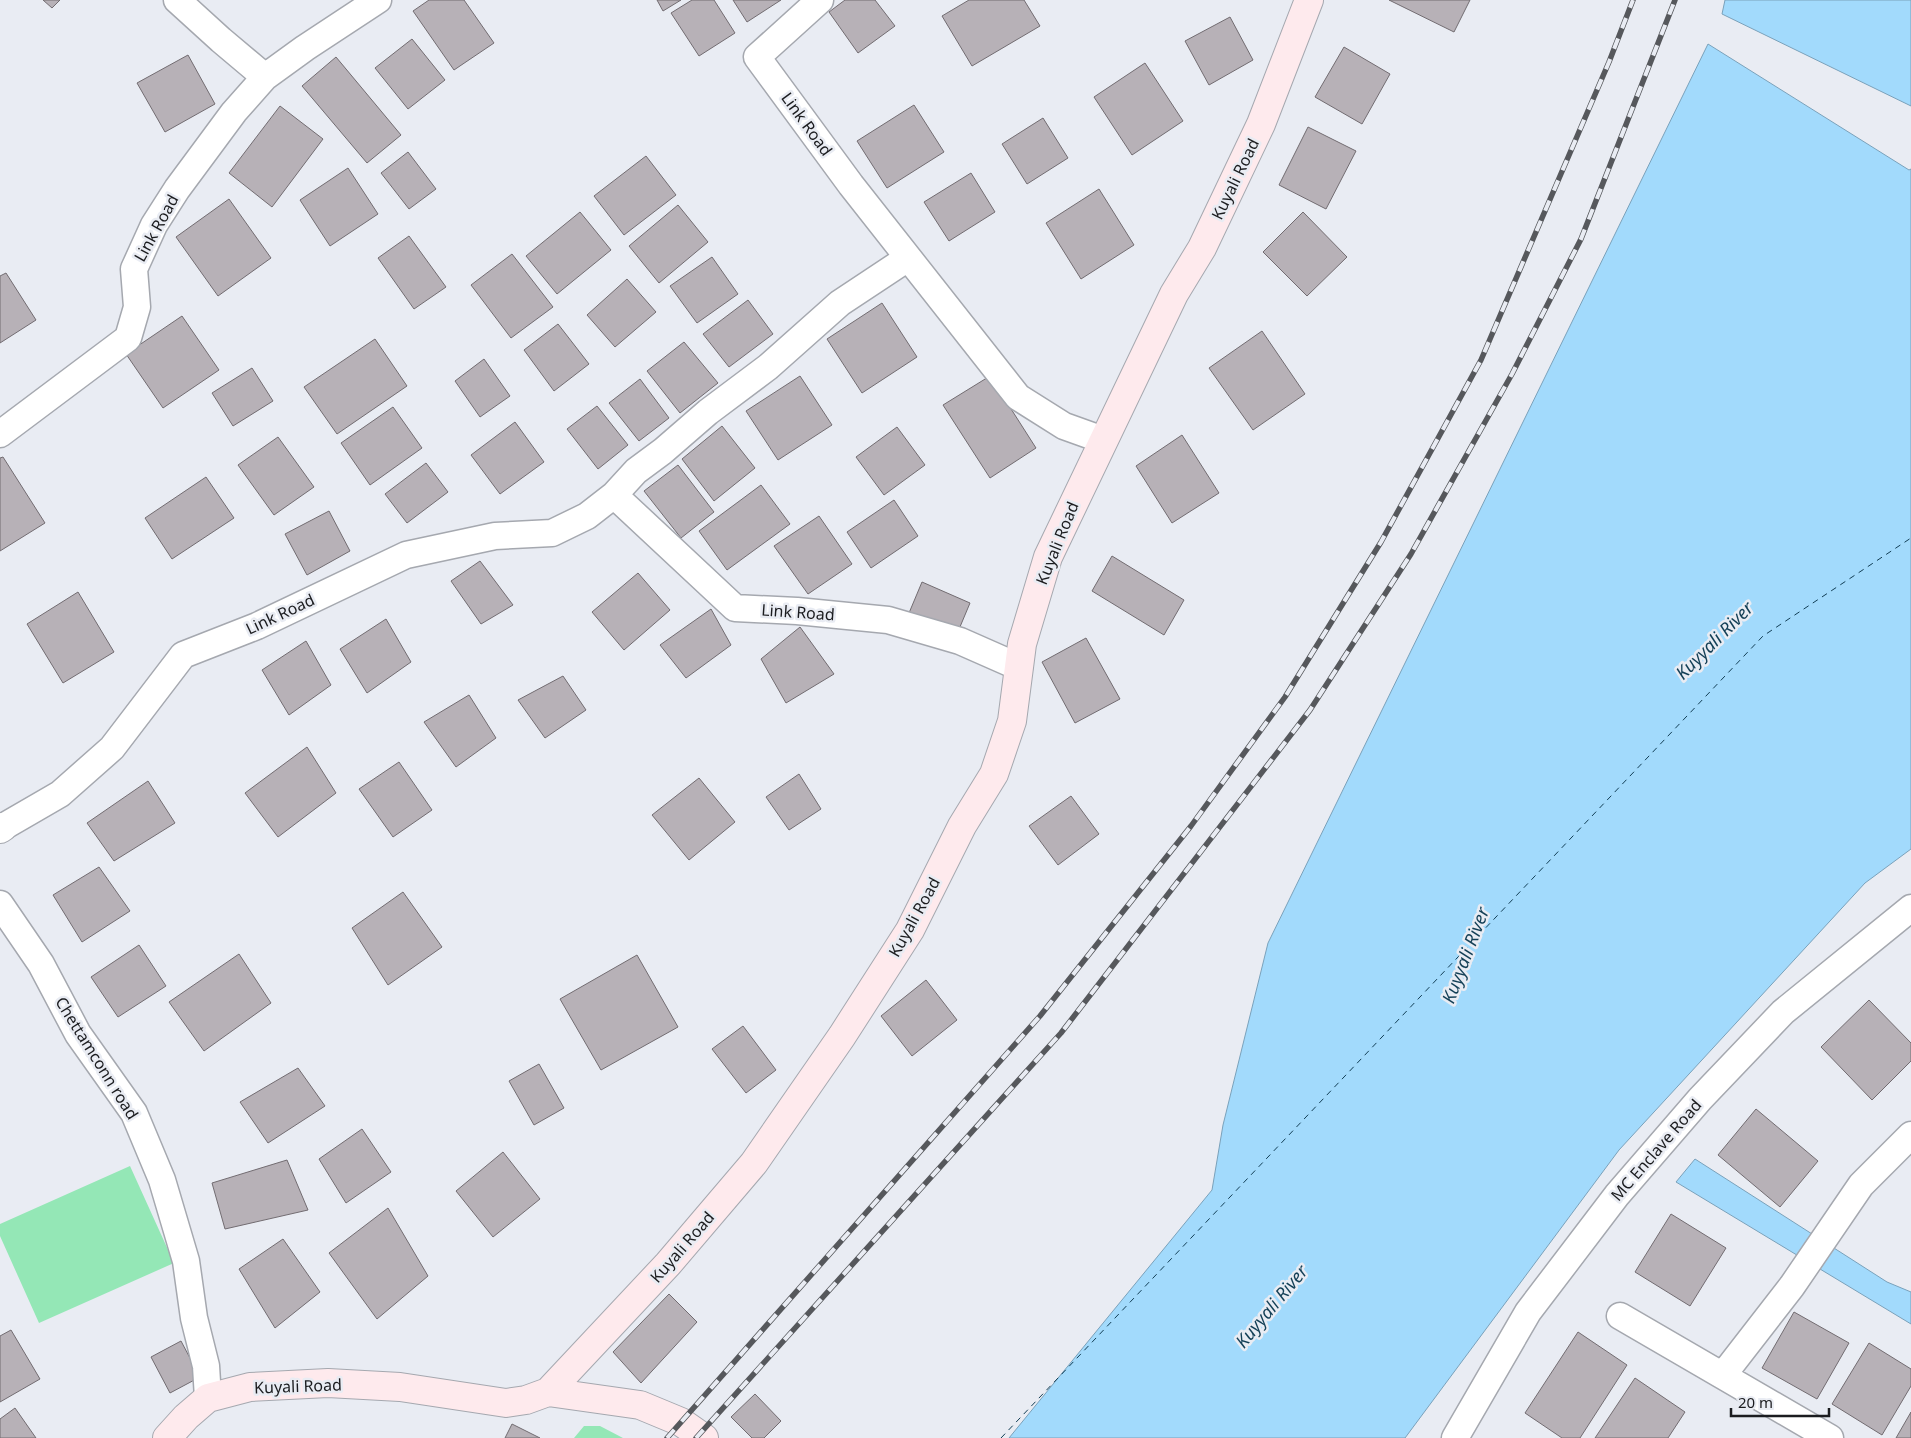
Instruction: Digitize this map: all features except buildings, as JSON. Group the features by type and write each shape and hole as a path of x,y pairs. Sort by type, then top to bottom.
{"main road":[{"name":"Kuyali Road","path":"167,1438 186,1417 208,1398 250,1387 328,1383 400,1387 506,1403 526,1400 548,1392 668,1264 754,1163 842,1036 910,930 962,826 994,774 1012,721 1022,644 1048,557 1174,294 1202,248 1262,124 1309,0"},
{"path":"548,1392 640,1405 681,1422 704,1438"}],"street":[{"path":"177,0 221,40 266,76"},
{"name":"Link Road","path":"0,434 128,338 136,307 134,269 154,225 177,189 234,112 266,76 378,0"},
{"name":"Link Road","path":"820,0 757,57 851,185 1018,397 1064,426 1103,440"},
{"name":"Link Road","path":"2,828 60,794 112,748 183,655 257,626 406,555 495,536 552,533 586,516 614,495 636,471 768,366 840,302 908,258"},
{"name":"Link Road","path":"614,495 735,608 888,620 960,641 1019,667"},
{"name":"Chettamconn road","path":"0,904 41,964 78,1034 138,1121 162,1180 186,1261 194,1318 206,1366 208,1398"},
{"name":"MC Enclave Road","path":"1455,1438 1528,1312 1617,1195 1700,1099 1783,1012 1911,908"},
{"path":"1723,1375 1792,1286 1861,1186 1911,1135"},
{"path":"1620,1316 1830,1438"}],"green space":[{"path":"130,1166 174,1263 39,1323 0,1236 0,1224"},
{"path":"584,1426 600,1426 623,1438 574,1438"}],"water":[{"path":"1725,0 1911,0 1911,106 1722,14"},
{"name":"Kuyyali River","path":"1708,44 1909,170 1911,169 1911,849 1865,883 1619,1150 1405,1438 1009,1438 1212,1190 1223,1125 1268,943"},
{"path":"1695,1159 1887,1282 1911,1292 1911,1324 1676,1182"}],"ferry route":[{"path":"1001,1438 1763,636 1911,538"}],"railway":[{"path":"667,1438 1040,1016 1191,826 1285,697 1381,542 1481,360 1609,62 1633,0"},
{"path":"696,1438 1061,1033 1310,710 1411,554 1512,374 1581,239 1675,0"}]}
